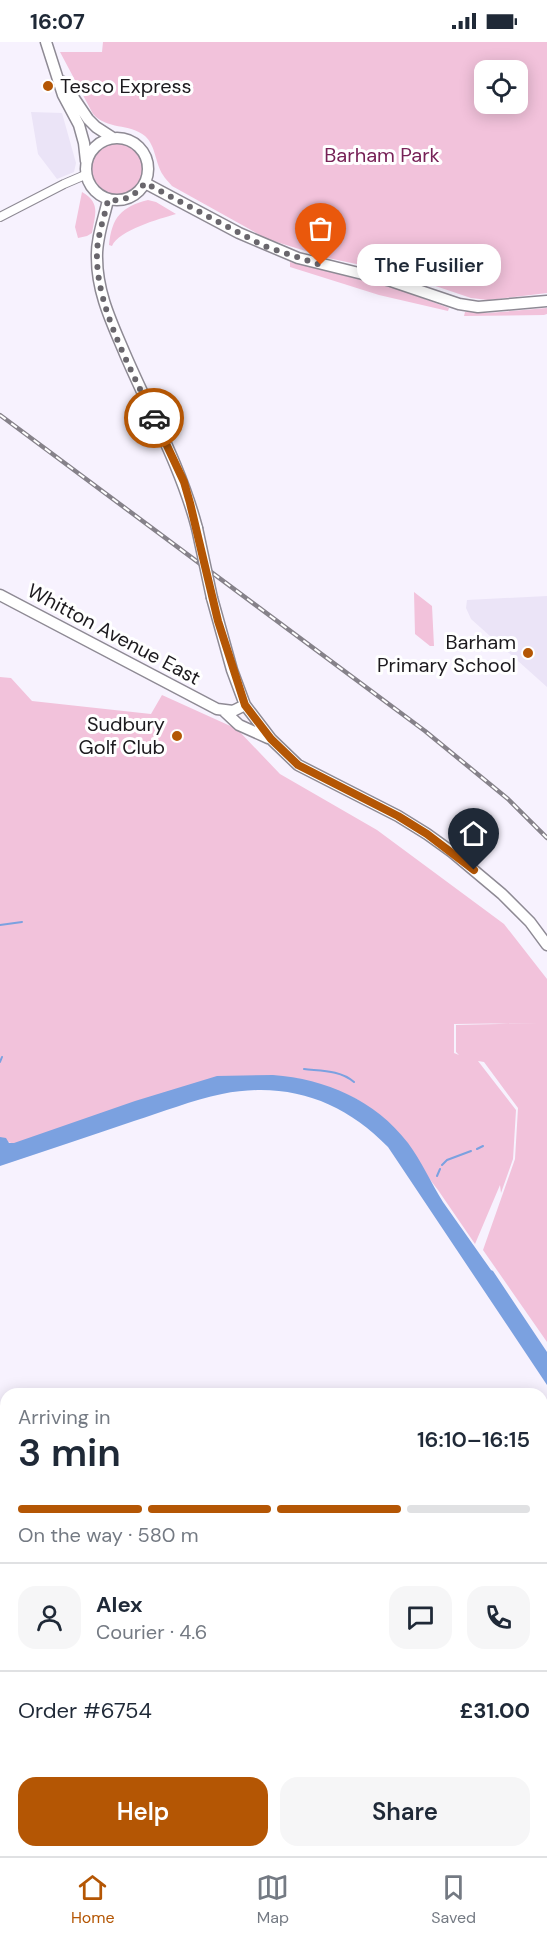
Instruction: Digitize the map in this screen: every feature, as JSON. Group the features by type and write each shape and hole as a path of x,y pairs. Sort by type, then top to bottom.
{"main road":[{"path":"46,42 63,95 79,125 84,143 85,176 89,185 97,194 108,200 126,199 139,191 145,183 148,167 144,154 134,143 122,138 113,138 100,143 92,150 86,161"},
{"path":"52,61 68,92 88,119 113,138"},
{"path":"145,183 248,237 298,258 391,281 459,304 478,307 547,301"},
{"path":"108,200 97,258 101,293 137,384 184,482 197,528 212,598 232,670 245,705 271,739 298,765 398,816 452,852 502,894 530,922 547,945"},
{"name":"Whitton Avenue East","path":"0,595 224,711 239,725 271,739"},
{"path":"224,711 233,711 245,705"}],"street":[{"path":"0,217 64,184 85,176"}],"shaded area":[{"path":"31,112 62,113 76,163 74,172 57,179 38,154"},
{"name":"Barham Primary School","path":"547,596 547,687 471,619 466,608 467,600"}],"green space":[{"name":"Barham Park","path":"103,42 547,42 547,293 488,300 471,298 394,272 328,258 267,239 172,186 160,170 149,140 145,136 132,129 111,125 93,114 60,52 102,52"},
{"path":"118,142 128,144 137,150 143,159 145,169 143,179 137,188 128,194 118,196 108,194 99,188 93,179 91,169 93,159 99,150 108,144"},
{"path":"82,192 92,200 95,215 92,233 78,238 75,227"},
{"path":"148,200 176,214 131,230 116,240 112,246 109,245 110,235 120,215 131,206"},
{"path":"290,262 397,289 449,308 448,311 379,295 290,267"},
{"path":"547,308 547,314 544,315 464,316 465,312 488,313"},
{"path":"414,592 432,606 434,646 430,646 415,634"},
{"path":"0,677 11,678 32,701 151,714 162,695 237,729 280,774 377,830 504,924 547,979 547,1342 483,1250 515,1159 518,1108 484,1062 478,1061 516,1110 513,1159 501,1193 500,1185 475,1244 438,1190 390,1128 357,1099 296,1078 240,1077 19,1145 0,1140","holes":["541,1023 456,1025 456,1052 459,1055 454,1053 454,1024"]}],"water":[{"path":"273,1075 312,1081 348,1094 365,1104 395,1128 413,1150 443,1202 547,1352 547,1385 388,1147 352,1117 332,1106 312,1098 269,1090 222,1094 0,1166 0,1137 6,1138 9,1143 14,1143 135,1101 217,1076"}],"waterway":[{"path":"0,925 22,922"},
{"path":"0,1062 2,1057"},
{"path":"304,1069 337,1073 354,1082"},
{"path":"477,1149 483,1146"},
{"path":"442,1165 447,1160 471,1151"},
{"path":"437,1176 440,1169"}],"railway":[{"path":"0,415 425,731 508,799 547,838"}],"way so far":[{"path":"154,418 137,384 101,293 97,258 98,244 108,200 126,199 139,191 145,183 264,246 321,265"}],"place":[{"name":"Tesco Express","path":"48,86"},
{"name":"The Fusilier","path":"321,265"},
{"name":"Barham Primary School","path":"528,653"},
{"name":"Sudbury Golf Club","path":"177,736"}],"route":[{"path":"154,418 184,482 218,621 245,705 271,739 298,765 398,816 427,834 474,870"}]}
